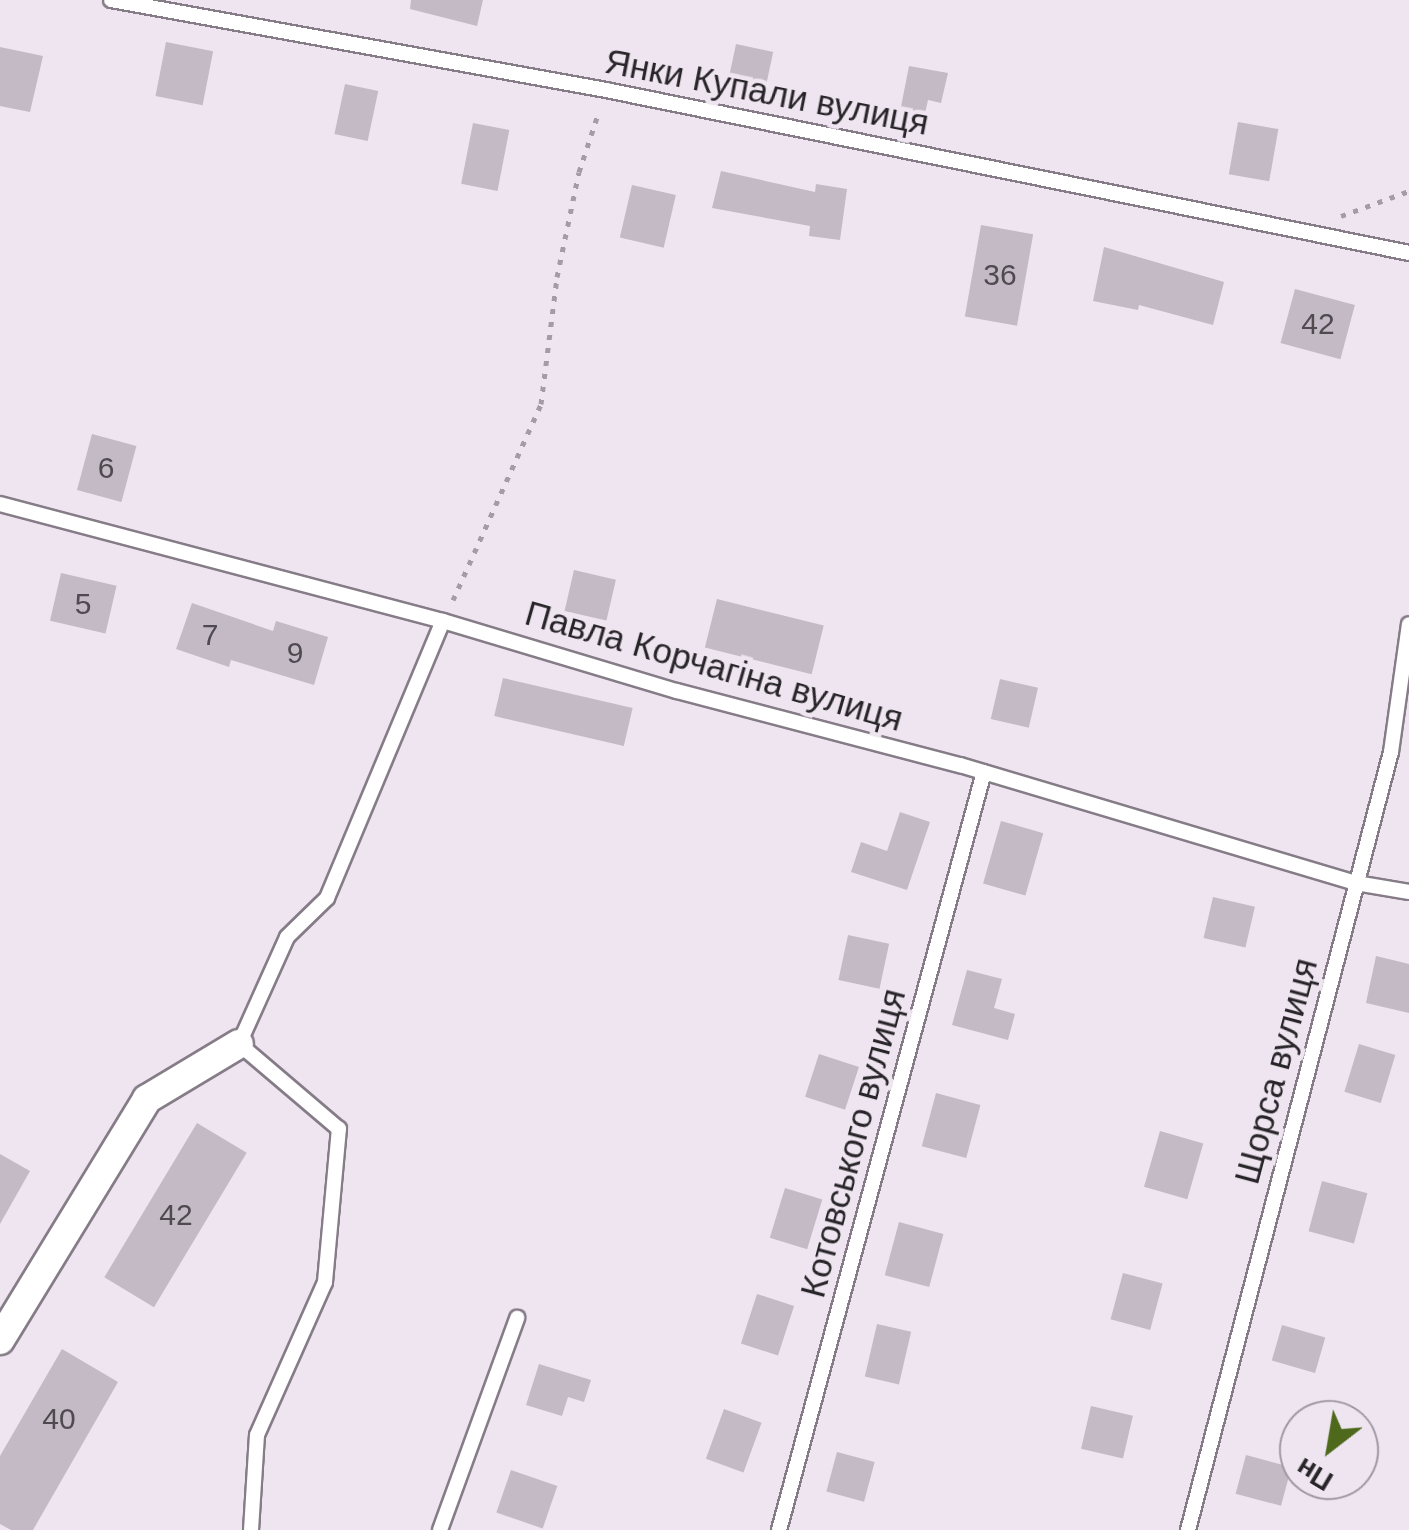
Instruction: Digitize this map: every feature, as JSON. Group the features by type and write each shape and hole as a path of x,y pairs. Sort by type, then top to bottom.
{"street":[{"path":"3,1327 147,1099 239,1044"}],"lane":[{"name":"Янки Купали вулиця","path":"111,0 606,90 1409,253"},
{"name":"Павла Корчагіна вулиця","path":"0,504 443,621 676,691 984,772 1356,883 1409,892"},
{"path":"251,1530 257,1435 325,1282 339,1129 239,1044 287,937 327,898 443,621"},
{"name":"Щорса вулиця","path":"1188,1530 1391,752 1409,624"},
{"name":"Котовського вулиця","path":"779,1530 984,772"},
{"path":"440,1530 517,1318"}],"path":[{"path":"443,621 541,404 558,277 578,172 606,90"},
{"path":"1306,230 1409,191"}],"building":[{"path":"411,0 483,0 477,26 410,9"},
{"path":"166,42 213,51 203,105 156,96"},
{"path":"736,44 773,52 766,86 729,78"},
{"path":"0,47 43,56 30,112 0,106"},
{"path":"909,66 948,73 941,103 928,100 921,131 897,127"},
{"path":"345,84 378,91 368,141 334,134"},
{"path":"1238,122 1278,129 1269,181 1229,174"},
{"path":"473,123 509,130 497,191 461,184"},
{"path":"721,171 815,192 816,184 847,189 840,240 809,236 810,226 712,208"},
{"path":"632,185 676,195 664,248 620,238"},
{"path":"981,225 1033,234 1017,326 965,317"},
{"path":"1104,247 1224,282 1213,325 1139,305 1138,310 1093,301"},
{"path":"1295,289 1355,305 1340,359 1281,343"},
{"path":"92,434 136,446 121,502 77,490"},
{"path":"574,570 616,580 606,621 565,611"},
{"path":"61,573 117,586 106,634 50,621"},
{"path":"717,599 824,626 812,674 705,648"},
{"path":"192,603 273,631 276,621 328,637 314,685 231,660 229,667 176,649"},
{"path":"503,678 633,708 624,746 494,716"},
{"path":"1000,679 1038,688 1029,728 991,719"},
{"path":"900,812 930,822 907,890 851,872 861,842 887,851"},
{"path":"1001,821 1043,833 1025,896 983,883"},
{"path":"1213,897 1255,907 1245,948 1204,938"},
{"path":"848,935 889,944 880,989 838,980"},
{"path":"1376,956 1409,964 1409,1013 1366,1003"},
{"path":"967,970 1002,979 994,1008 1015,1014 1008,1040 952,1025"},
{"path":"1359,1044 1395,1055 1381,1103 1344,1092"},
{"path":"819,1054 859,1067 845,1110 805,1097"},
{"path":"936,1093 980,1105 966,1158 922,1146"},
{"path":"197,1123 247,1153 154,1307 104,1277"},
{"path":"1160,1131 1203,1143 1187,1199 1144,1187"},
{"path":"0,1154 30,1171 0,1224"},
{"path":"1322,1181 1367,1193 1354,1243 1309,1231"},
{"path":"785,1188 822,1199 807,1249 770,1238"},
{"path":"899,1222 943,1234 929,1287 885,1275"},
{"path":"1123,1273 1163,1284 1150,1330 1111,1319"},
{"path":"757,1294 794,1306 778,1356 741,1343"},
{"path":"877,1324 911,1332 899,1384 865,1377"},
{"path":"1282,1325 1325,1337 1315,1373 1272,1361"},
{"path":"62,1349 118,1382 33,1530 11,1530 0,1524 0,1456"},
{"path":"539,1364 591,1380 584,1402 568,1397 562,1416 526,1405"},
{"path":"1091,1406 1133,1416 1123,1459 1081,1449"},
{"path":"724,1409 762,1423 743,1472 706,1459"},
{"path":"837,1452 875,1462 864,1502 826,1492"},
{"path":"1246,1455 1279,1464 1281,1506 1236,1494"},
{"path":"511,1470 557,1486 543,1529 496,1513"}]}
